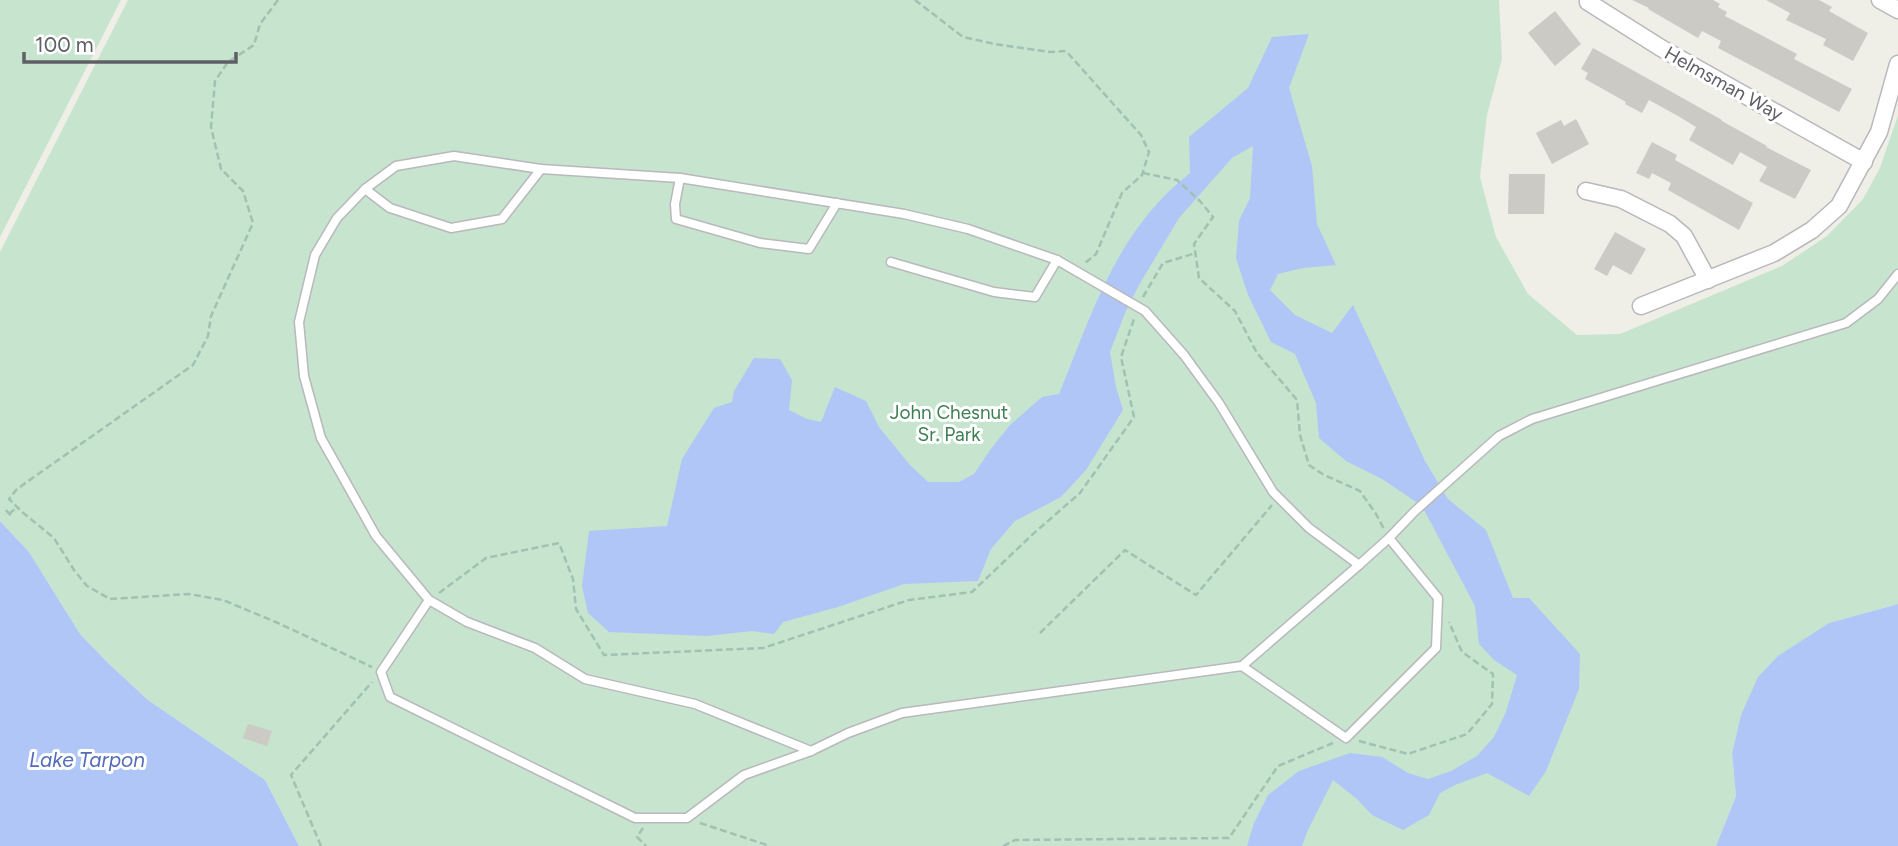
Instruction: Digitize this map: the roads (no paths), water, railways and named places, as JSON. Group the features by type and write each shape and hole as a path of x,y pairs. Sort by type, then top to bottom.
{"street":[{"name":"Helmsman Way","path":"1588,0 1661,48 1864,162"},
{"path":"1881,0 1898,10"},
{"path":"1641,306 1774,253 1812,230 1839,206 1879,132 1898,64"},
{"path":"1586,191 1621,199 1670,224 1684,236 1709,280"}],"lane":[{"path":"811,751 695,704 585,679 535,648 467,622 429,600 376,536 321,438 304,376 299,322 315,255 337,218 365,189 396,166 454,156 541,169 680,178 904,214 968,229 1057,260 1145,311 1184,355 1219,403 1273,492 1309,528 1359,565"},
{"path":"365,189 390,208 451,228 502,219 541,169"},
{"path":"680,178 675,204 676,219 760,243 809,249 837,203"},
{"path":"891,262 994,292 1035,297 1057,260"},
{"path":"429,600 381,672 390,697 635,818 687,818 744,775 811,751 848,733 902,713 1242,666 1359,565 1499,436 1532,419 1846,323 1878,299 1898,274"},
{"path":"1242,666 1346,738 1436,649 1438,598 1389,538"}],"water":[{"path":"1309,34 1289,88 1312,166 1317,224 1336,265 1278,274 1270,290 1295,315 1332,333 1353,305 1425,461 1448,499 1486,530 1513,598 1529,598 1580,654 1579,689 1546,771 1529,796 1487,773 1440,793 1429,815 1403,830 1372,815 1333,780 1302,846 1247,846 1254,823 1268,795 1299,771 1350,753 1382,757 1408,773 1428,779 1451,771 1477,756 1494,737 1506,712 1517,675 1494,660 1479,644 1475,606 1422,506 1382,479 1346,461 1319,438 1316,403 1295,354 1271,342 1248,295 1236,258 1239,221 1250,198 1253,146 1232,158 1179,218 1139,285 1110,352 1123,410 1086,470 1061,497 1015,521 991,549 978,581 904,584 838,607 783,622 774,634 752,631 707,636 609,632 588,613 582,586 589,531 667,526 682,459 714,408 732,402 734,391 754,358 780,359 792,380 789,410 807,419 821,422 835,387 866,401 879,427 910,465 928,482 959,482 974,474 1010,425 1042,397 1059,394 1096,303 1125,246 1165,195 1190,173 1189,137 1248,88 1272,37"},
{"name":"Lake Tarpon","path":"0,521 29,552 80,634 108,663 148,700 265,780 299,846 0,846"},
{"path":"1898,604 1898,846 1716,846 1736,796 1732,753 1741,715 1758,677 1778,656 1829,623"}],"park label":[{"name":"John Chesnut Sr. Park","path":"949,423"}]}
